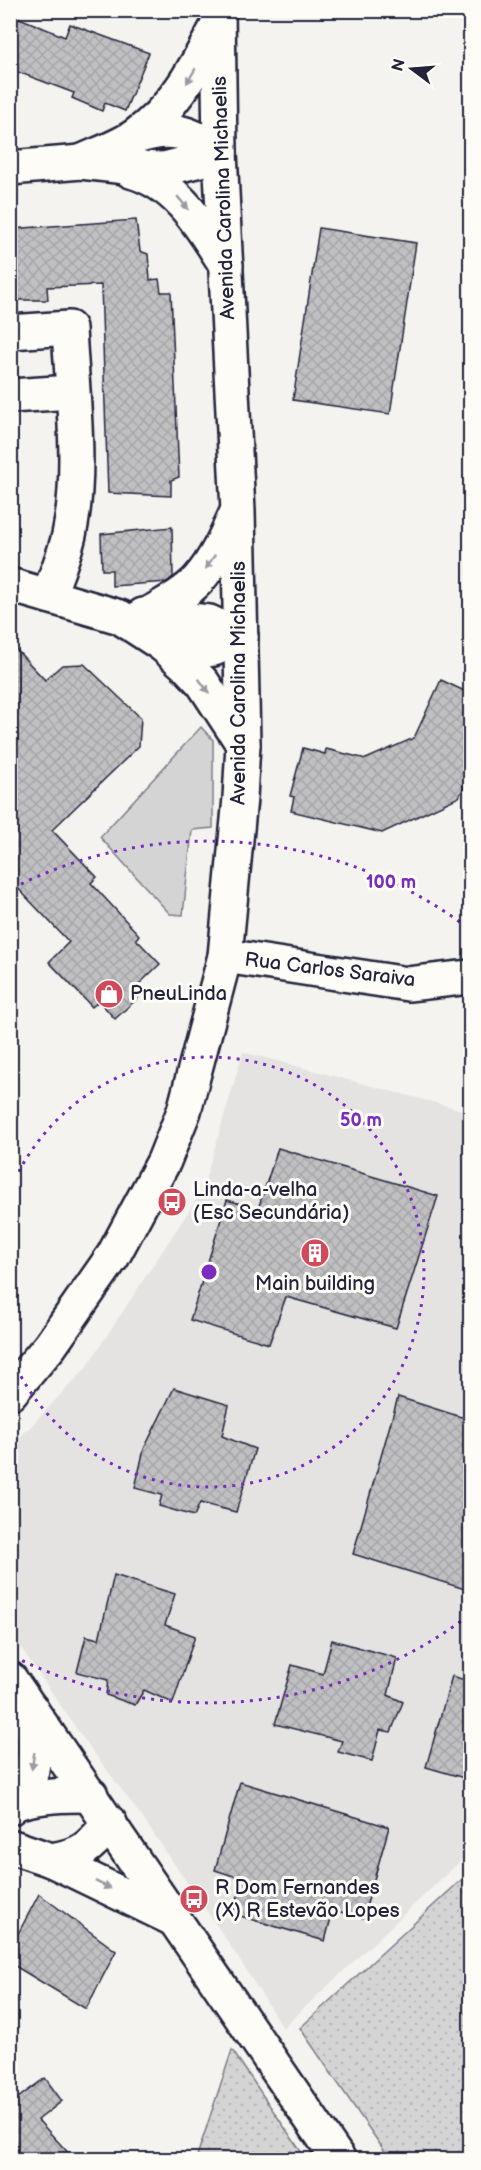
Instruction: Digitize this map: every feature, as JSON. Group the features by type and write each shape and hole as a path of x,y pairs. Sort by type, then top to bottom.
{"street":[{"path":"133,138 181,93 219,15"},
{"name":"Avenida Carolina Michaelis","path":"10,1393 50,1346 113,1256 164,1161 184,1111 225,956 243,744 238,511 220,152 219,15"},
{"path":"81,162 133,138 162,130 189,134 220,152"},
{"path":"10,168 81,162 164,169 200,160 220,152"},
{"path":"115,166 140,173 161,183 178,196 227,267"},
{"path":"10,332 69,328 75,465 73,504 69,534 48,596"},
{"path":"10,396 72,392"},
{"path":"134,616 174,600 198,580 219,549 238,511"},
{"path":"10,585 134,616 209,621 241,637"},
{"path":"134,616 203,683 243,744"},
{"path":"162,645 188,652 202,651 214,649 241,637"},
{"name":"Rua Carlos Saraiva","path":"225,956 408,984 471,977"},
{"path":"10,1679 339,2160"},
{"path":"13,1805 27,1785 33,1764 35,1743 31,1709"},
{"path":"13,1805 52,1795 91,1795"},
{"path":"51,1860 72,1857 90,1846 110,1823"},
{"path":"10,1846 51,1860 177,1921"}],"shaded area":[{"path":"201,727 213,740 213,828 192,830 183,915 170,914 100,837"},
{"path":"243,1052 470,1112 470,1852 283,2028 228,1942 142,1817 83,1738 17,1642 11,1628 11,1447 85,1369 202,1191"},
{"path":"470,1872 470,2159 390,2159 300,2028"},
{"path":"232,2050 306,2159 196,2159"}],"building":[{"path":"10,14 65,37 70,24 149,53 125,111 105,103 102,111 72,98 74,93 10,69"},
{"path":"136,220 140,251 148,254 150,280 159,279 161,292 171,292 179,477 171,480 171,496 108,493 101,285 47,287 48,300 10,300 10,229"},
{"path":"319,228 416,243 390,414 293,400"},
{"path":"172,527 173,577 167,582 112,586 112,570 102,570 101,534"},
{"path":"10,643 45,680 62,665 84,664 141,718 139,746 52,830 97,877 91,883 139,935 136,939 160,964 134,989 140,996 115,1019 99,1001 92,1007 49,962 69,942 10,880"},
{"path":"441,680 471,694 471,773 459,797 382,833 291,811 294,797 290,796 303,748 325,754 326,749 366,759 414,738"},
{"name":"Main building","path":"278,1148 438,1196 396,1328 286,1297 269,1344 190,1320 227,1200 258,1209"},
{"path":"174,1388 229,1405 222,1436 255,1449 236,1512 200,1503 194,1516 159,1506 162,1495 135,1488 144,1449"},
{"path":"398,1397 471,1420 471,1591 353,1554"},
{"path":"114,1575 175,1594 165,1625 195,1636 173,1703 144,1690 135,1705 106,1695 108,1680 77,1672 86,1636 99,1639"},
{"path":"332,1640 397,1658 388,1695 403,1702 391,1732 380,1730 372,1761 338,1752 342,1741 275,1724 292,1665 323,1674"},
{"path":"452,1676 471,1682 471,1780 426,1767"},
{"path":"240,1782 389,1827 363,1918 333,1910 325,1941 233,1914 243,1879 215,1870"},
{"path":"39,1894 116,1951 86,2009 10,1963 10,1949"},
{"path":"45,2078 62,2101 38,2120 75,2160 10,2160 10,2104"}],"place":[{"name":"PneuLinda","path":"109,994"},
{"name":"Linda-a-velha (Esc Secundária)","path":"172,1202"},
{"name":"Main building","path":"315,1253"},
{"name":"R Dom Fernandes (X) R Estevão Lopes","path":"194,1899"}]}
